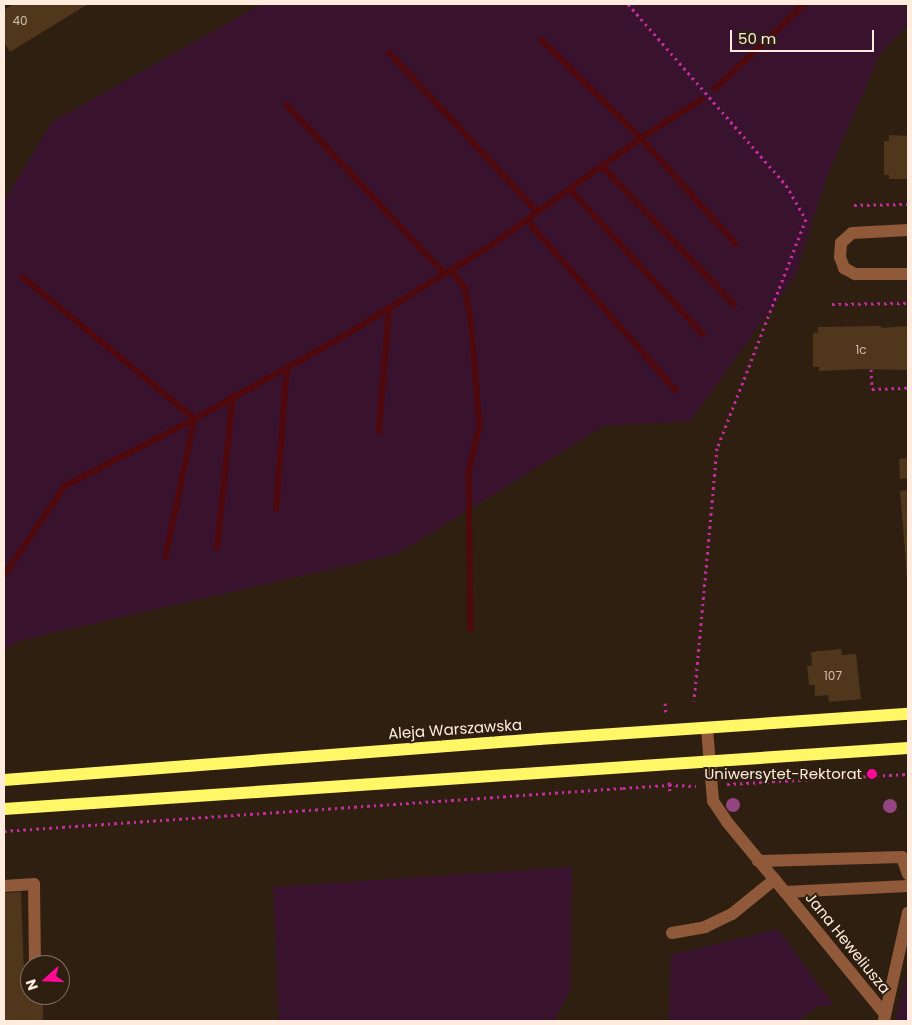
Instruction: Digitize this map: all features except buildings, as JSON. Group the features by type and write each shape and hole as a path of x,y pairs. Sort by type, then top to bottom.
{"main road":[{"name":"Aleja Warszawska","path":"4,780 539,739 908,714"},
{"path":"4,809 908,748"}],"street":[{"path":"908,230 852,232 841,243 840,257 844,268 855,274 908,274"},
{"name":"Jana Heweliusza","path":"707,729 713,801 758,861 785,892 884,1018"},
{"path":"758,861 902,857 908,874"},
{"path":"672,933 705,928 732,914 774,879"},
{"path":"4,886 34,884 35,955"},
{"name":"Jana Heweliusza","path":"785,892 908,886"},
{"name":"Jana Heweliusza","path":"884,1018 908,913"}],"path":[{"path":"628,4 786,185 806,220 717,448 694,701"},
{"path":"854,205 908,204"},
{"path":"832,304 908,303"},
{"path":"871,369 872,389 908,388"},
{"path":"665,703 666,715"},
{"path":"732,784 908,774"},
{"path":"669,783 670,792"},
{"path":"4,830 669,783 685,787"}],"shaded area":[{"path":"262,4 908,4 908,24 880,54 826,179 796,275 690,421 604,426 397,554 22,640 4,651 4,201 52,122"},
{"path":"572,867 570,991 554,1021 279,1021 273,887"},
{"path":"778,929 834,1006 819,1006 798,1021 669,1021 671,955"},
{"path":"908,964 908,1021 896,1021"}],"waterway":[{"path":"715,89 805,4"},
{"path":"542,40 641,138 736,244"},
{"path":"390,53 538,212"},
{"path":"4,576 65,486 195,419 344,336 493,244 641,138 702,99"},
{"path":"287,105 445,274"},
{"path":"602,166 734,304"},
{"path":"570,189 703,334"},
{"path":"527,220 676,390"},
{"path":"451,270 465,288 471,318 480,426 469,472 471,629"},
{"path":"23,277 195,419 166,557"},
{"path":"379,432 389,309"},
{"path":"276,509 287,367"},
{"path":"217,548 233,396"}],"place":[{"name":"Uniwersytet-Rektorat","path":"872,774"}]}
